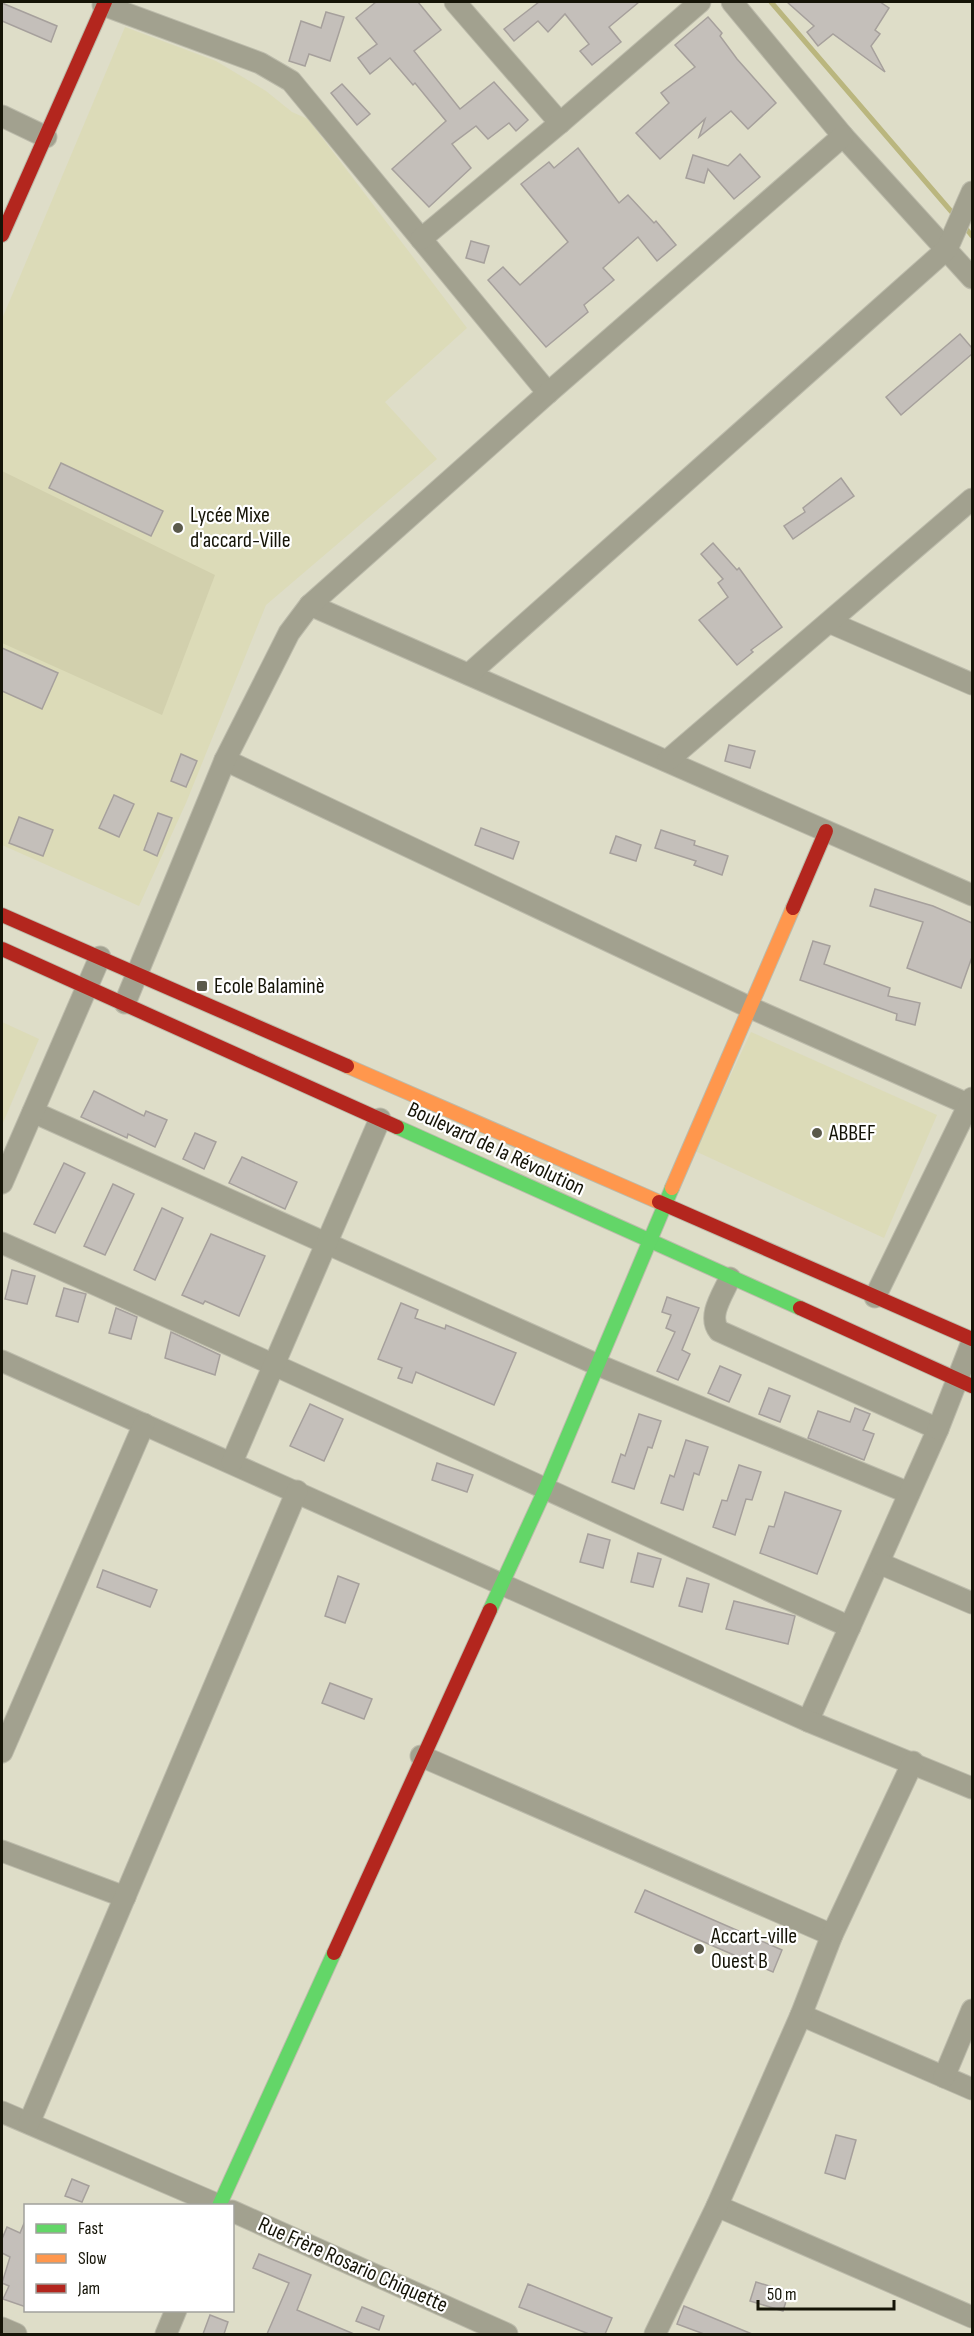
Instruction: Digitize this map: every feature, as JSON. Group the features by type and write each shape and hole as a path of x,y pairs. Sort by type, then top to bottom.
{"main road":[{"path":"2,235 104,4"},
{"path":"224,2204 421,1756 545,1490 665,1203 826,831"},
{"name":"Boulevard de la Révolution","path":"2,915 665,1203 972,1340"},
{"name":"Boulevard de la Révolution","path":"2,949 965,1383"}],"street":[{"path":"456,2 561,123"},
{"path":"421,239 561,123 700,2"},
{"path":"732,2 843,136 972,278"},
{"path":"104,4 260,63 291,81 548,393"},
{"path":"2,116 46,136"},
{"path":"125,1003 225,760 289,633 310,605 548,393 843,136"},
{"path":"469,674 946,249 972,192"},
{"path":"667,761 831,623 972,499"},
{"path":"310,605 972,895"},
{"path":"831,623 972,684"},
{"path":"225,760 751,1008 971,1103 875,1297"},
{"path":"2,1183 100,957"},
{"path":"33,1112 598,1365 909,1493"},
{"path":"232,1462 380,1119"},
{"path":"2,1243 276,1364 545,1490 850,1627"},
{"path":"730,1278 713,1317 714,1325 719,1331 938,1429"},
{"path":"808,1721 938,1429 965,1383 972,1340"},
{"path":"2,1361 808,1721 972,1788"},
{"path":"2,1752 144,1424"},
{"path":"29,2123 297,1491"},
{"path":"879,1563 972,1603"},
{"path":"421,1756 832,1935"},
{"path":"655,2334 717,2206 801,2015 832,1935 913,1762"},
{"path":"2,1851 125,1897"},
{"path":"944,2077 972,2010"},
{"path":"801,2015 972,2089"},
{"name":"Rue Frère Rosario Chiquette","path":"2,2112 216,2204"},
{"path":"717,2206 972,2317"},
{"name":"Rue Frère Rosario Chiquette","path":"234,2212 507,2334"},
{"path":"166,2334 175,2312"},
{"path":"2,2328 16,2334"}],"shaded area":[{"name":"Lycée Mixe d'accard-Ville","path":"125,27 216,61 266,91 292,112 308,119 467,328 385,402 437,459 266,605 186,803 139,906 2,845 2,319"},
{"path":"2,471 215,575 162,715 2,643"},
{"path":"2,1022 39,1039 2,1125"},
{"name":"ABBEF","path":"751,1032 937,1115 884,1238 695,1151"}],"building":[{"path":"376,2 418,2 441,30 414,51 460,109 494,82 528,120 516,131 509,123 488,139 476,126 452,144 471,168 429,207 392,169 446,121 415,83 413,85 390,58 370,74 358,58 377,44 356,18"},
{"path":"539,2 639,2 609,27 621,42 592,65 580,51 589,44 565,14 548,32 538,21 514,41 504,29"},
{"path":"787,2 880,2 889,8 875,30 880,34 871,46 885,72 833,34 818,46 807,32 814,26"},
{"path":"2,3 57,26 51,42 2,21"},
{"path":"326,12 344,17 330,61 309,54 305,66 289,61 301,21 321,28"},
{"path":"708,17 722,33 720,36 737,59 776,103 748,129 731,111 699,137 705,119 660,159 636,133 669,103 661,93 695,67 675,45"},
{"path":"342,84 370,114 357,125 331,93"},
{"path":"578,148 619,203 628,195 654,223 656,221 676,245 657,261 638,237 603,268 614,280 584,305 588,312 546,347 488,280 503,267 520,285 568,242 521,184 549,162 554,168"},
{"path":"740,154 760,177 734,199 708,169 704,183 686,178 693,155 728,166"},
{"path":"471,241 489,246 484,263 466,258"},
{"path":"960,334 972,348 972,354 901,415 886,397"},
{"name":"Lycée Mixe d'accard-Ville","path":"61,463 163,511 151,536 49,488"},
{"path":"841,478 854,496 793,539 784,526 805,512 803,508"},
{"path":"713,543 737,570 739,568 782,627 751,650 753,652 737,665 699,620 728,597 718,583 723,579 701,554"},
{"path":"2,648 58,673 42,709 2,691"},
{"path":"729,745 755,751 750,768 725,761"},
{"path":"181,754 197,761 186,787 171,781"},
{"path":"114,795 134,804 119,837 99,828"},
{"path":"158,813 172,818 157,856 144,850"},
{"path":"19,817 53,830 43,856 9,843"},
{"path":"481,828 519,842 513,859 475,845"},
{"path":"661,830 695,841 694,845 728,856 722,875 694,865 696,861 655,848"},
{"path":"616,836 641,845 636,861 610,853"},
{"path":"875,889 933,906 972,923 972,957 961,988 907,968 923,922 870,906"},
{"path":"813,941 830,946 824,964 890,988 888,996 920,1003 915,1025 896,1020 897,1014 800,980"},
{"path":"94,1091 144,1116 146,1111 167,1120 155,1147 128,1134 127,1138 81,1117"},
{"path":"195,1133 216,1142 204,1169 183,1159"},
{"path":"242,1157 297,1182 285,1209 229,1183"},
{"path":"64,1163 85,1173 55,1233 34,1224"},
{"path":"113,1184 134,1194 105,1255 84,1246"},
{"path":"162,1208 183,1218 155,1280 134,1270"},
{"path":"211,1234 265,1256 239,1316 205,1301 203,1304 182,1295"},
{"path":"12,1270 35,1276 27,1304 5,1299"},
{"path":"64,1288 86,1294 78,1322 56,1316"},
{"path":"667,1297 699,1308 682,1350 690,1354 678,1380 657,1371 675,1332 666,1328 671,1315 662,1312"},
{"path":"401,1303 418,1310 415,1318 445,1329 446,1325 516,1353 494,1405 416,1372 412,1383 398,1378 402,1368 378,1359"},
{"path":"116,1308 137,1317 131,1339 109,1333"},
{"path":"171,1332 220,1355 215,1375 165,1358"},
{"path":"720,1366 741,1375 729,1402 708,1393"},
{"path":"769,1388 790,1396 780,1422 759,1414"},
{"path":"310,1404 343,1419 324,1461 290,1446"},
{"path":"855,1408 870,1414 863,1430 874,1434 864,1460 808,1438 818,1411 850,1422"},
{"path":"639,1414 661,1421 652,1448 648,1447 634,1489 612,1482 621,1454 625,1456"},
{"path":"686,1440 708,1447 699,1475 694,1473 683,1510 661,1503 670,1475 674,1477"},
{"path":"437,1463 473,1475 467,1492 432,1480"},
{"path":"739,1465 761,1472 752,1500 746,1499 735,1535 713,1527 722,1500 727,1501"},
{"path":"785,1492 841,1511 817,1574 760,1553 769,1526 774,1527"},
{"path":"588,1534 610,1540 603,1568 580,1562"},
{"path":"638,1553 661,1559 653,1587 631,1582"},
{"path":"103,1570 157,1590 150,1607 97,1587"},
{"path":"338,1576 359,1584 345,1623 325,1616"},
{"path":"687,1578 709,1584 702,1612 679,1606"},
{"path":"734,1601 795,1616 788,1644 726,1629"},
{"path":"330,1683 372,1699 364,1719 322,1703"},
{"path":"645,1890 782,1950 773,1972 635,1912"},
{"path":"836,2135 856,2140 845,2179 825,2173"},
{"path":"72,2179 89,2186 82,2202 65,2196"},
{"path":"24,2223 24,2306 3,2299 9,2286 2,2283 10,2257 2,2253 2,2239 7,2227 20,2233"},
{"path":"259,2254 311,2275 297,2310 354,2334 267,2334 289,2283 253,2268"},
{"path":"756,2282 789,2292 783,2311 750,2301"},
{"path":"528,2284 612,2318 605,2334 589,2334 519,2307"},
{"path":"684,2306 752,2334 704,2334 677,2324"},
{"path":"362,2307 384,2316 379,2330 356,2321"},
{"path":"210,2315 228,2322 224,2334 203,2334"}],"waterway":[{"path":"771,2 956,217"},
{"path":"964,226 972,236"}],"traffic: fast":[{"path":"397,1127 800,1308"},
{"path":"490,1610 545,1490 672,1188"},
{"path":"220,2204 334,1953"}],"traffic: slow":[{"path":"672,1188 793,908"},
{"path":"347,1066 659,1202"}],"traffic: jam":[{"path":"2,235 105,2"},
{"path":"793,908 826,831"},
{"path":"2,915 347,1066"},
{"path":"2,949 397,1127"},
{"path":"659,1202 972,1339"},
{"path":"800,1308 972,1386"},
{"path":"334,1953 490,1610"}],"place":[{"name":"Lycée Mixe d'accard-Ville","path":"178,528"},
{"name":"Ecole Balaminè","path":"202,986"},
{"name":"ABBEF","path":"817,1133"},
{"name":"Accart-ville Ouest B","path":"699,1949"}]}
